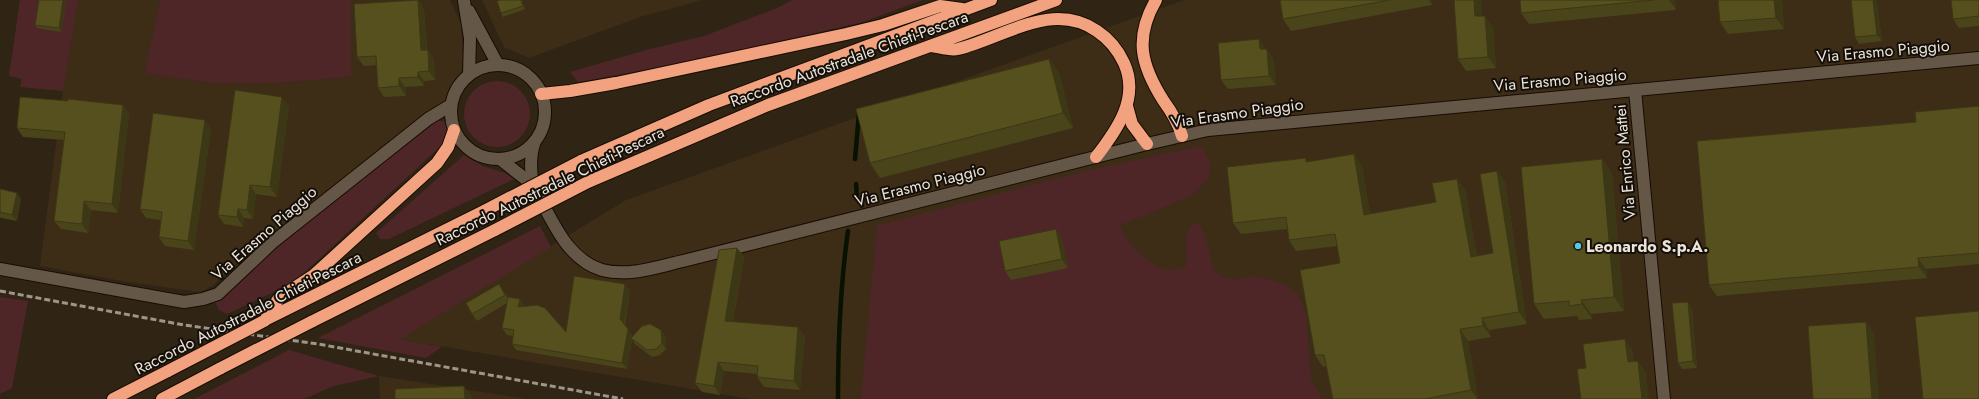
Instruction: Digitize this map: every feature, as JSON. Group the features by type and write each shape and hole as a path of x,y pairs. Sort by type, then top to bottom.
{"highway":[{"name":"Raccordo Autostradale Chieti-Pescara","path":"113,399 580,161 710,105 991,0"},
{"name":"Raccordo Autostradale Chieti-Pescara","path":"162,399 588,182 768,105 1056,0"},
{"path":"1156,0 1144,30 1143,42 1145,64 1153,84 1172,114 1182,136"},
{"path":"541,94 570,91 616,83 846,34 883,25 940,6 965,9"},
{"path":"930,46 956,50 1030,23 1061,19 1081,23 1104,36 1120,55 1129,75 1130,88 1127,106 1112,135 1096,157"},
{"path":"1127,106 1132,124 1147,144"},
{"path":"264,321 279,298 297,288 319,271 437,163 448,147 454,130"}],"street":[{"path":"463,1 498,65"},
{"path":"463,1 470,38 469,75"},
{"name":"Via Erasmo Piaggio","path":"535,141 531,161 533,185 560,236 568,247 580,258 602,270 632,272 684,261 1147,144 1232,127 1979,58"},
{"path":"498,65 518,69 527,75 541,94 545,114 543,123 535,141 519,154 500,159 481,156 472,152 454,130 451,118 451,105 457,88 469,75 488,66 498,65"},
{"name":"Via Enrico Mattei","path":"1634,90 1664,399"},
{"name":"Via Erasmo Piaggio","path":"0,269 184,302 218,294 273,242 422,124 451,105"},
{"name":"Via Erasmo Piaggio","path":"500,159 533,185"}],"shaded area":[{"path":"20,0 78,0 63,91 20,87 22,79 9,76"},
{"path":"78,0 160,0 146,73 209,83 278,83 351,77 351,0 450,0 461,24 464,70 449,97 265,238 212,286 200,292 122,281 40,266 63,91"},
{"path":"160,0 351,0 351,77 278,83 209,83 145,73"},
{"path":"482,0 703,0 640,17 529,58 504,47"},
{"path":"792,0 923,0 863,22 690,62 578,82 570,72 646,50 704,36 777,8"},
{"path":"1184,0 1979,0 1979,399 750,399 399,339 626,200"},
{"path":"491,81 503,81 515,86 525,96 530,108 528,127 515,142 503,147 491,147 479,142 469,132 464,120 464,108 469,96 479,86"},
{"path":"437,121 443,121 448,126 448,132 442,145 293,283 227,314 219,310 215,302 269,250"},
{"path":"1201,146 1210,161 1208,180 1191,196 1120,225 1124,234 1130,243 1147,260 1156,266 1176,270 1186,266 1186,243 1188,232 1195,223 1200,225 1208,245 1213,269 1220,276 1235,280 1253,276 1272,280 1286,285 1298,295 1306,314 1311,379 1322,399 861,399 877,226 1082,172"},
{"path":"464,155 483,166 505,173 514,179 389,239 380,239 376,233"},
{"path":"540,226 551,247 400,339 442,347 426,358 318,338"},
{"path":"0,297 28,301 12,388 0,394"},
{"path":"289,350 379,376 334,386 304,399 194,399"},
{"path":"379,376 528,399 380,399"}],"building":[{"path":"39,0 63,0 59,28 35,25"},
{"path":"418,0 421,50 428,50 429,71 418,72 418,77 399,78 399,86 378,88 376,56 357,57 354,4"},
{"path":"521,0 523,6 501,13 497,1"},
{"path":"1280,0 1390,0 1283,19"},
{"path":"1454,0 1474,0 1475,16 1485,16 1488,57 1458,59"},
{"path":"1520,0 1654,0 1521,13"},
{"path":"1718,0 1774,0 1776,18 1720,22"},
{"path":"1851,0 1873,0 1877,35 1855,37"},
{"path":"1951,0 1979,0 1979,16 1953,19"},
{"path":"1259,39 1260,49 1267,49 1269,76 1221,80 1218,43"},
{"path":"1049,59 1063,113 870,163 856,109"},
{"path":"235,90 282,97 270,187 250,185 247,210 238,209 237,217 218,215"},
{"path":"20,97 68,101 68,99 123,105 112,204 84,201 82,224 54,221 65,132 17,128"},
{"path":"1979,106 1979,253 1918,258 1919,267 1709,285 1697,141 1916,122 1915,112"},
{"path":"153,113 205,120 188,241 159,237 162,212 140,209"},
{"path":"1354,154 1364,215 1436,202 1432,183 1457,179 1471,257 1493,253 1480,174 1497,171 1519,312 1482,318 1483,326 1460,329 1471,390 1425,399 1333,399 1324,355 1315,355 1300,270 1340,263 1335,234 1289,240 1286,217 1233,223 1227,167 1306,158 1306,162"},
{"path":"1602,159 1614,297 1581,300 1582,304 1569,306 1569,301 1534,304 1521,167"},
{"path":"0,189 17,193 12,215 0,212"},
{"path":"1056,229 1062,259 1005,271 999,241"},
{"path":"737,248 725,321 798,327 794,381 757,377 758,366 718,362 714,386 695,383 719,250"},
{"path":"574,276 625,284 620,319 628,329 622,363 512,344 514,330 502,328 508,297 520,299 518,307 537,305 545,308 566,332"},
{"path":"499,284 505,295 472,314 466,303"},
{"path":"1688,302 1693,361 1678,363 1672,303"},
{"path":"1979,311 1979,399 1923,399 1915,317"},
{"path":"1866,322 1872,399 1813,399 1808,326"},
{"path":"650,324 661,330 662,343 656,349 647,350 631,338 642,326"},
{"path":"1625,339 1628,362 1638,361 1642,399 1581,399 1577,369 1586,368 1583,344"},
{"path":"464,386 465,399 395,399 395,389"}],"waterway":[{"path":"855,159 859,113"},
{"path":"856,184 857,198"},
{"path":"838,399 840,315 848,231"}],"railway":[{"path":"0,291 184,325 318,344 623,399"}],"place":[{"name":"Leonardo S.p.A.","path":"1578,246"}]}
